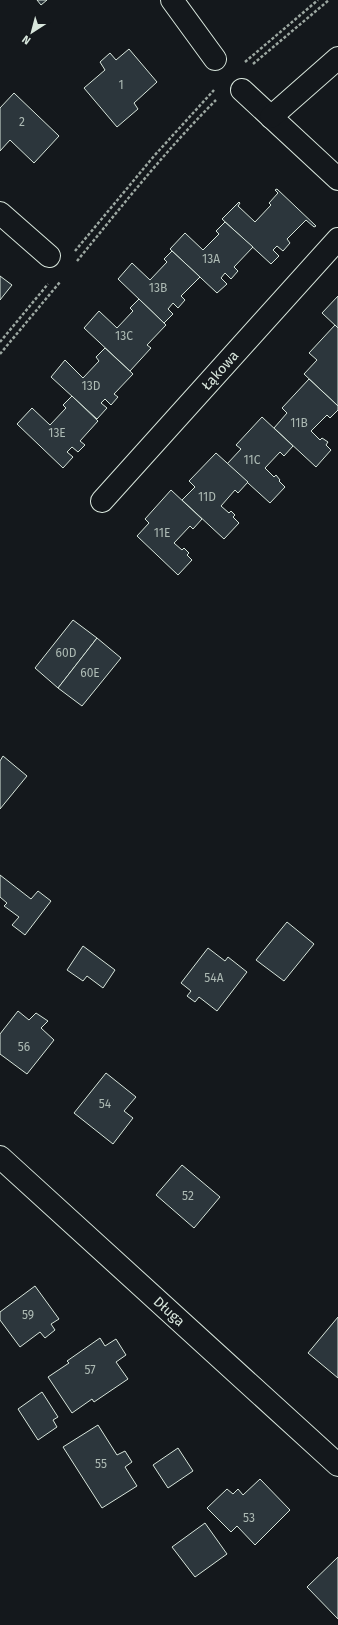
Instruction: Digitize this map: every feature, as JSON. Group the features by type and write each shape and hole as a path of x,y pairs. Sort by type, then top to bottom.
{"street":[{"path":"172,0 215,59"},
{"path":"271,117 338,58"},
{"path":"242,90 338,179"},
{"path":"0,213 49,256"},
{"name":"Łąkowa","path":"102,501 338,239"},
{"name":"Długa","path":"0,1157 338,1465"}],"path":[{"path":"244,62 318,0"},
{"path":"248,68 329,0"},
{"path":"73,254 154,156 197,107 219,85"},
{"path":"74,265 178,140 219,96"},
{"path":"0,354 64,277"},
{"path":"0,342 48,284"}],"building":[{"path":"37,0 47,0 41,5"},
{"path":"129,49 157,82 134,103 138,109 117,127 84,88 105,70 100,62 110,53 116,60"},
{"path":"14,93 59,136 34,163 10,140 0,151 0,108"},
{"path":"277,189 316,226 314,227 306,220 287,239 290,243 283,251 277,246 273,250 279,256 271,264 222,219 239,202 240,203 238,206 255,222 271,205 269,203 278,193 275,190"},
{"path":"225,222 253,247 234,267 238,271 231,279 225,273 221,278 227,284 217,293 170,249 185,233 203,250 219,234 216,231"},
{"path":"172,251 200,277 181,296 185,300 178,308 173,303 168,309 173,314 164,323 118,279 132,263 150,280 167,262 164,259"},
{"path":"0,276 12,285 0,300"},
{"path":"338,296 338,328 322,313"},
{"path":"139,299 166,325 147,345 151,348 130,371 84,328 99,311 117,328 133,311 130,308"},
{"path":"335,325 338,328 338,406 304,374 317,360 309,353"},
{"path":"105,348 133,374 114,394 118,397 111,405 105,399 101,403 107,408 97,419 51,377 65,360 83,378 99,361 96,357"},
{"path":"309,379 338,406 338,410 330,418 327,415 311,431 320,440 322,438 328,442 326,445 331,450 316,467 274,428 287,413 282,408"},
{"path":"72,396 98,421 80,441 85,445 78,452 72,447 67,452 73,457 63,468 17,424 32,408 50,425 66,408 63,405"},
{"path":"262,417 293,446 284,456 280,452 265,468 274,477 276,475 285,487 270,503 227,464 241,449 236,445"},
{"path":"216,453 248,482 238,493 235,490 221,506 229,513 231,511 235,515 233,517 239,523 224,539 182,500 195,487 189,481"},
{"path":"171,490 202,519 193,529 190,526 174,543 182,550 184,548 189,553 187,555 192,560 178,575 137,536 149,523 145,519"},
{"path":"73,620 97,638 58,688 35,668"},
{"path":"97,638 121,658 82,706 58,688"},
{"path":"3,756 27,776 0,809 0,761"},
{"path":"0,875 31,899 38,891 51,901 25,935 12,925 19,917 4,906 7,903 0,897"},
{"path":"287,922 314,944 284,981 256,960"},
{"path":"83,946 115,970 103,988 87,976 83,981 67,970"},
{"path":"208,948 225,961 228,957 247,972 217,1011 199,997 195,1002 187,996 191,991 181,983"},
{"path":"18,1011 29,1020 36,1013 48,1021 41,1028 54,1040 27,1074 0,1054 0,1034"},
{"path":"106,1073 136,1097 124,1111 133,1118 113,1144 74,1113"},
{"path":"182,1165 220,1197 194,1228 156,1195"},
{"path":"35,1286 59,1319 51,1324 55,1330 45,1338 40,1332 20,1347 0,1320 0,1312"},
{"path":"338,1317 338,1378 308,1353"},
{"path":"100,1338 105,1346 116,1339 126,1355 116,1362 128,1379 94,1402 92,1399 72,1413 48,1377 69,1363 67,1361"},
{"path":"42,1392 58,1417 53,1420 57,1427 38,1440 18,1409"},
{"path":"98,1425 117,1455 125,1451 132,1462 125,1467 137,1486 102,1508 63,1447"},
{"path":"178,1448 193,1471 168,1488 153,1465"},
{"path":"260,1479 290,1510 255,1545 237,1526 231,1532 207,1508 227,1489 233,1494 238,1489 243,1495"},
{"path":"205,1523 227,1554 195,1577 172,1547"},
{"path":"338,1557 338,1619 307,1587"}]}
